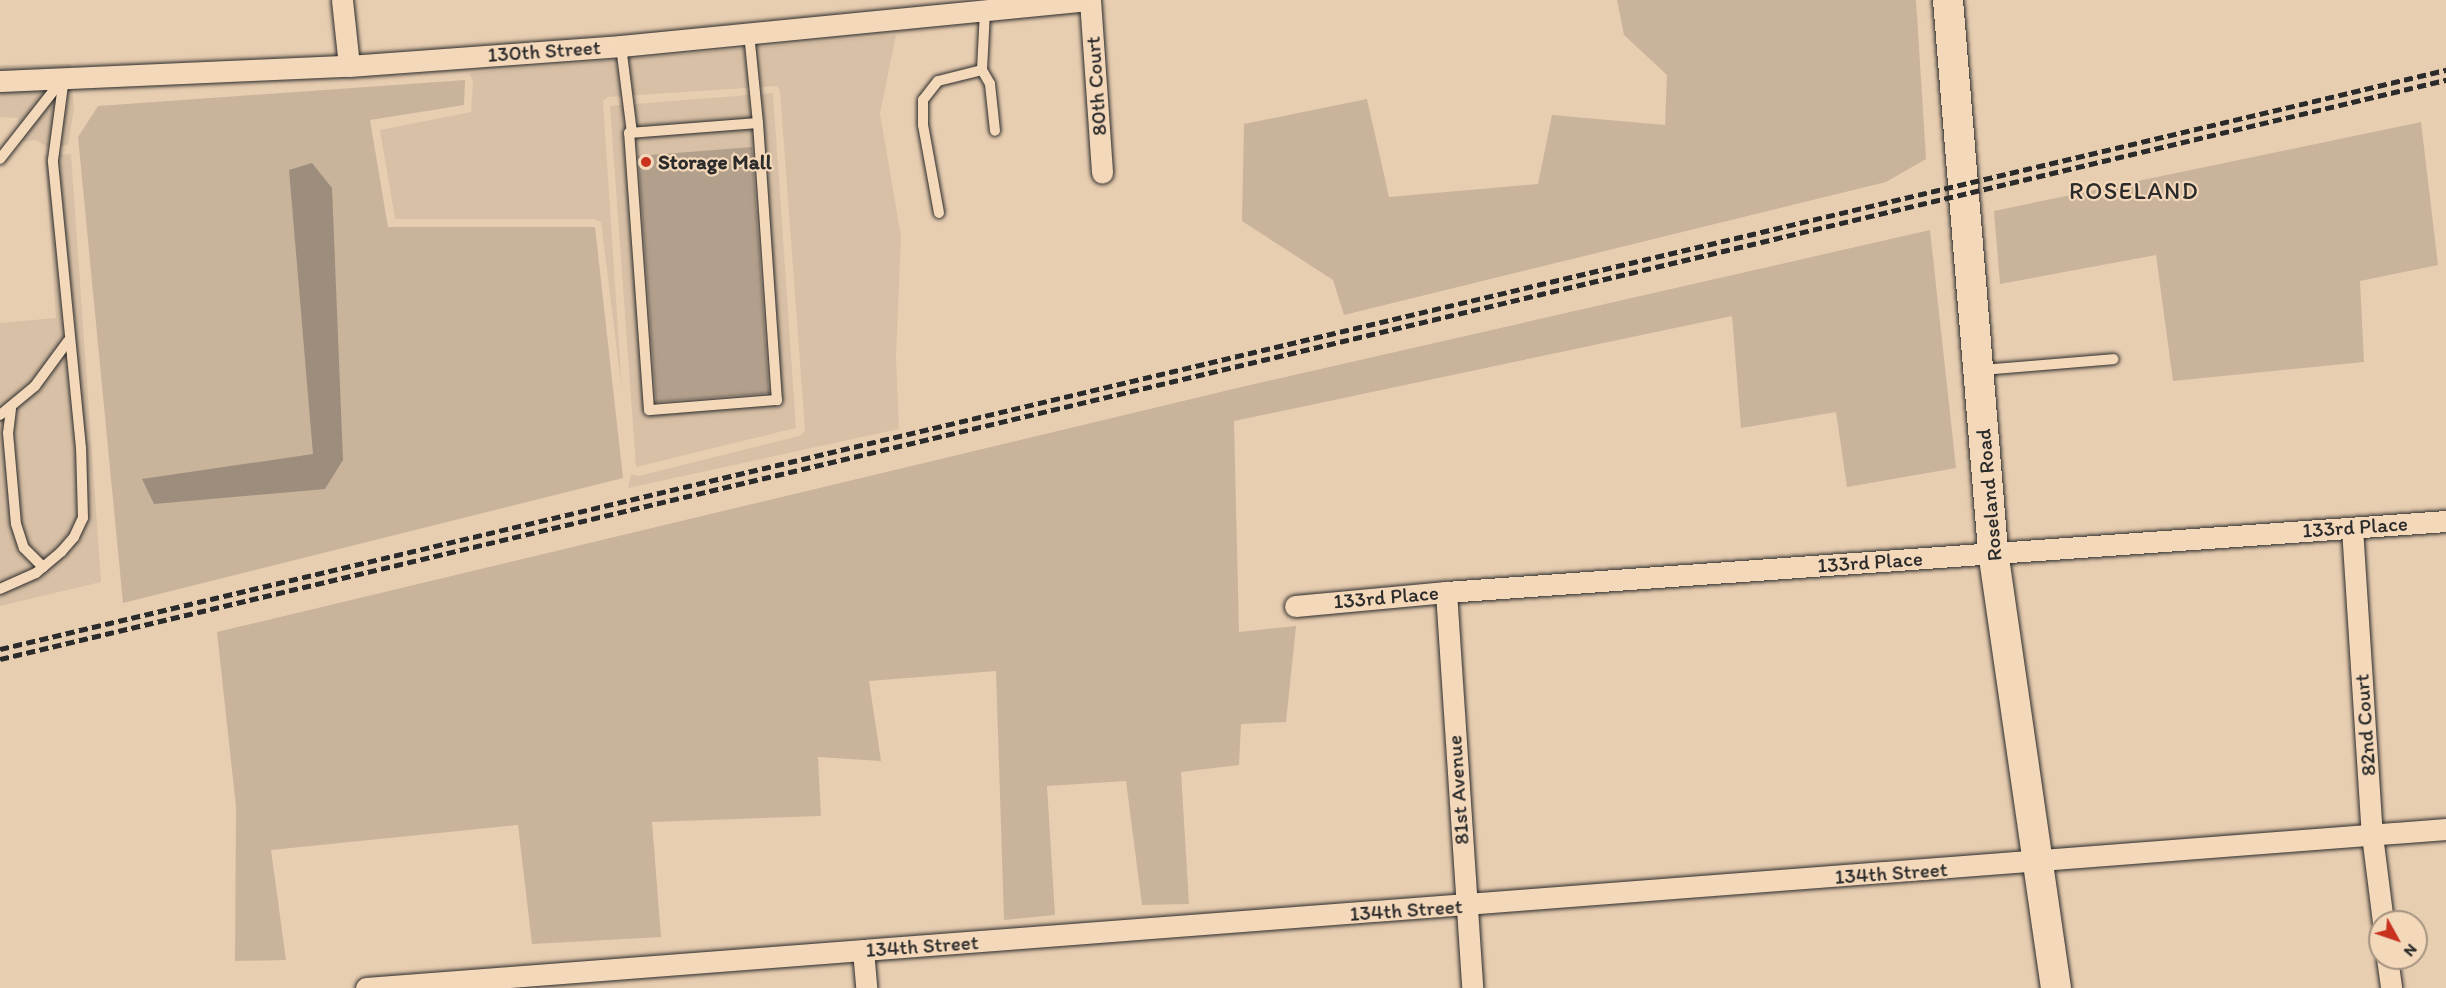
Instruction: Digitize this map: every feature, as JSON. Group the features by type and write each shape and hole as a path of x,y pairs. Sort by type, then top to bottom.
{"main road":[{"name":"Roseland Road","path":"1948,0 1993,551 2056,988"}],"street":[{"path":"342,0 349,66"},
{"name":"130th Street","path":"0,81 349,66 621,46 1088,0"},
{"name":"80th Court","path":"1088,0 1102,172"},
{"name":"133rd Place","path":"1295,606 1446,592 1993,551 2446,521"},
{"name":"82nd Court","path":"2352,528 2372,835 2381,910"},
{"name":"81st Avenue","path":"1446,592 1472,988"},
{"name":"134th Street","path":"366,988 2446,829"},
{"path":"863,950 866,988"},
{"path":"2389,970 2391,988"}],"lane":[{"path":"985,10 982,70 990,84 995,131"},
{"path":"621,46 632,133 649,410 777,400 758,123 749,33"},
{"path":"939,213 923,125 923,100 938,81 982,70"},
{"path":"0,159 64,78"},
{"path":"0,589 43,567 74,537 82,518 81,448 68,341 53,160 64,78"},
{"path":"632,133 758,123"},
{"path":"0,415 51,368 68,341"},
{"path":"1977,370 2114,358"},
{"path":"10,408 8,433 16,524 24,548 43,567"}],"shaded area":[{"path":"1617,0 1916,0 1926,159 1886,182 1344,315 1333,280 1242,221 1244,124 1367,99 1389,197 1538,184 1552,115 1665,125 1667,75 1624,35"},
{"path":"896,35 880,114 901,236 896,358 899,429 628,488 631,474 638,476 799,436 805,431 780,91 777,86 608,97 603,101 622,391 601,222 594,219 395,219 380,130 471,112 473,81 469,73"},
{"path":"71,64 74,109 68,145 47,147 36,140 24,142 18,118 0,117 0,65"},
{"path":"465,80 464,105 370,120 388,227 595,227 623,478 123,603 78,137 98,106"},
{"path":"773,93 796,428 636,467 610,106"},
{"path":"2421,122 2438,265 2360,281 2364,362 2173,381 2156,255 2000,284 1994,211"},
{"path":"71,154 101,582 0,606 0,323 56,318 45,156"},
{"path":"312,163 332,188 343,460 325,489 154,504 142,479 313,454 289,170"},
{"path":"1930,230 1956,468 1847,487 1836,412 1741,428 1732,316 1234,421 1239,632 1296,626 1286,722 1241,724 1239,765 1181,772 1189,904 1142,905 1126,781 1047,786 1055,915 1004,920 996,671 869,681 881,761 818,757 821,816 652,822 661,937 532,944 518,825 271,850 286,960 235,961 236,807 217,632 1233,389"}],"building":[{"path":"752,147 769,393 656,402 638,156"}],"railway":[{"path":"0,649 2446,70"},
{"path":"0,659 2446,80"}],"place":[{"name":"Storage Mall","path":"646,162"}],"district":[{"name":"ROSELAND","path":"2134,191"}]}
